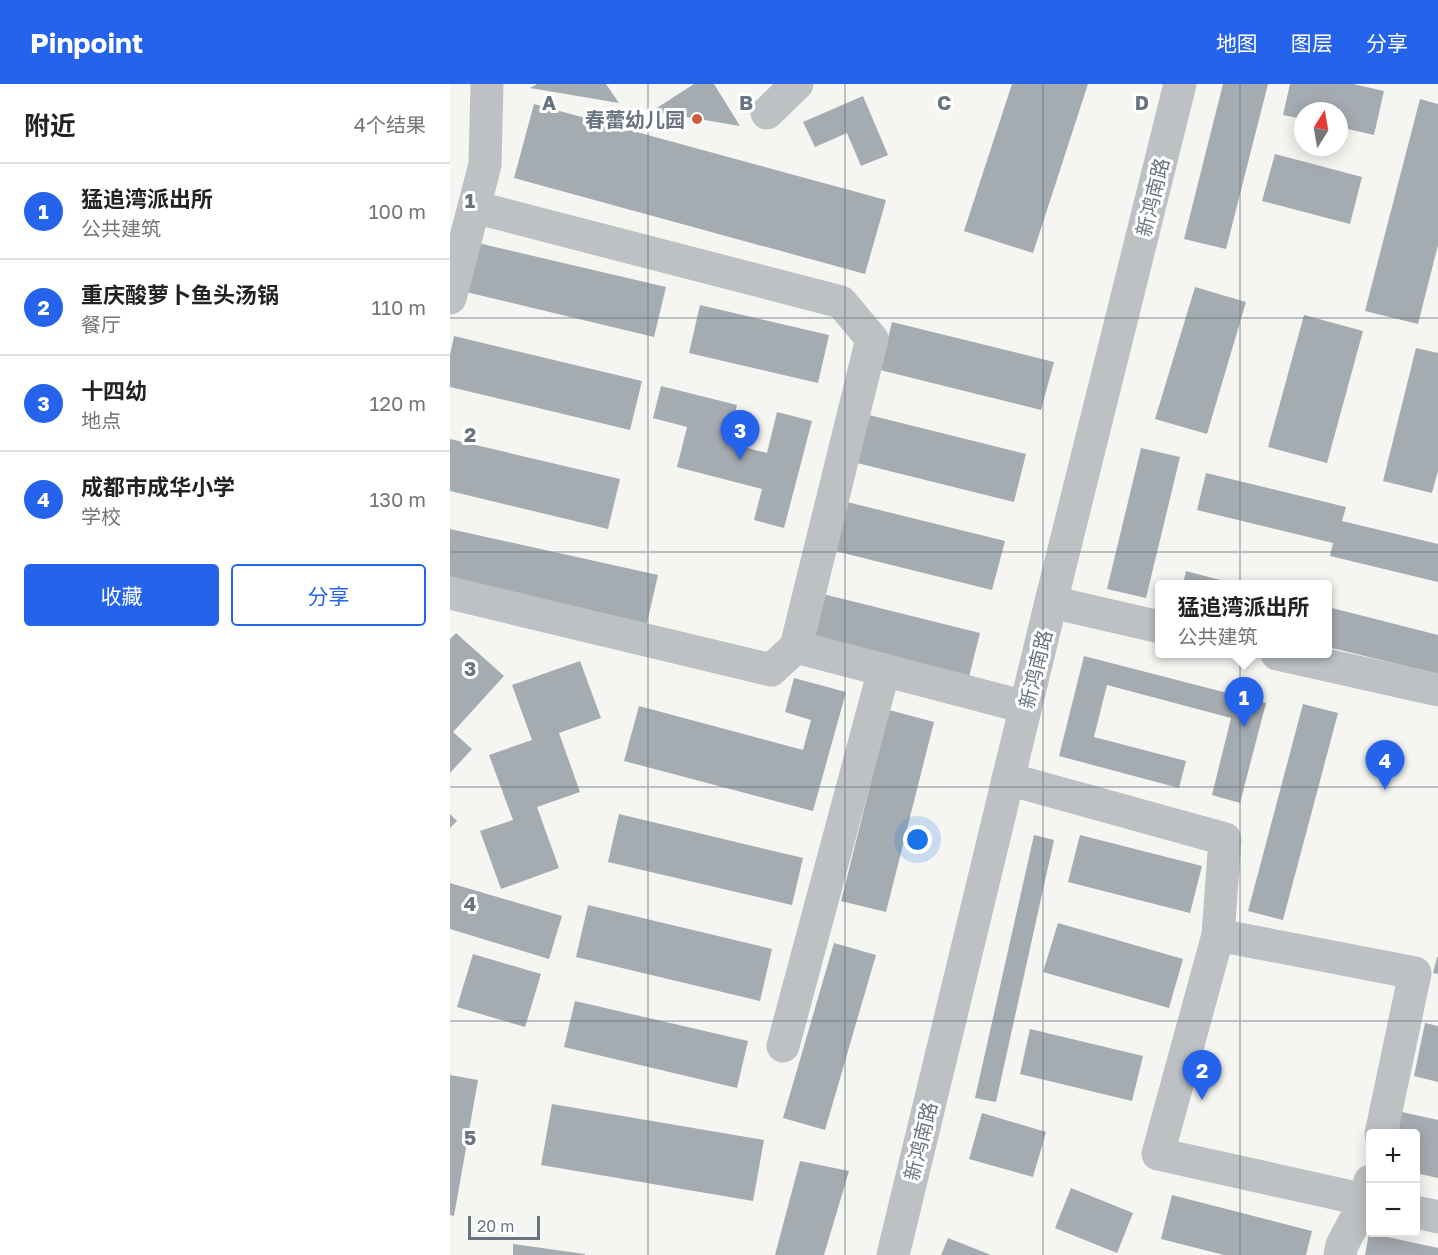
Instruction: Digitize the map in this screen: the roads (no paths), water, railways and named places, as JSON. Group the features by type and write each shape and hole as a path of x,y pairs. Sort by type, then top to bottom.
{"street":[{"path":"450,298 484,165 487,84"},
{"path":"767,113 797,84"},
{"name":"新鸿南路","path":"893,1255 1025,707 1180,84"},
{"path":"450,592 771,670 796,647 872,339 841,302 474,207"},
{"path":"1051,602 1155,626"},
{"path":"796,647 1025,707"},
{"path":"1295,658 1438,690"},
{"path":"783,1046 884,670"},
{"path":"1008,779 1225,839 1218,935 1158,1154 1366,1193"},
{"path":"1218,935 1415,973 1382,1129"},
{"path":"1340,1255 1342,1245 1366,1200"},
{"path":"1420,1213 1438,1217"}],"place":[{"name":"春蕾幼儿园","path":"697,119"},
{"name":"十四幼","path":"740,460"},
{"name":"猛追湾派出所","path":"1244,727"},
{"name":"成都市成华小学","path":"1385,790"},
{"name":"重庆酸萝卜鱼头汤锅","path":"1202,1100"}]}
